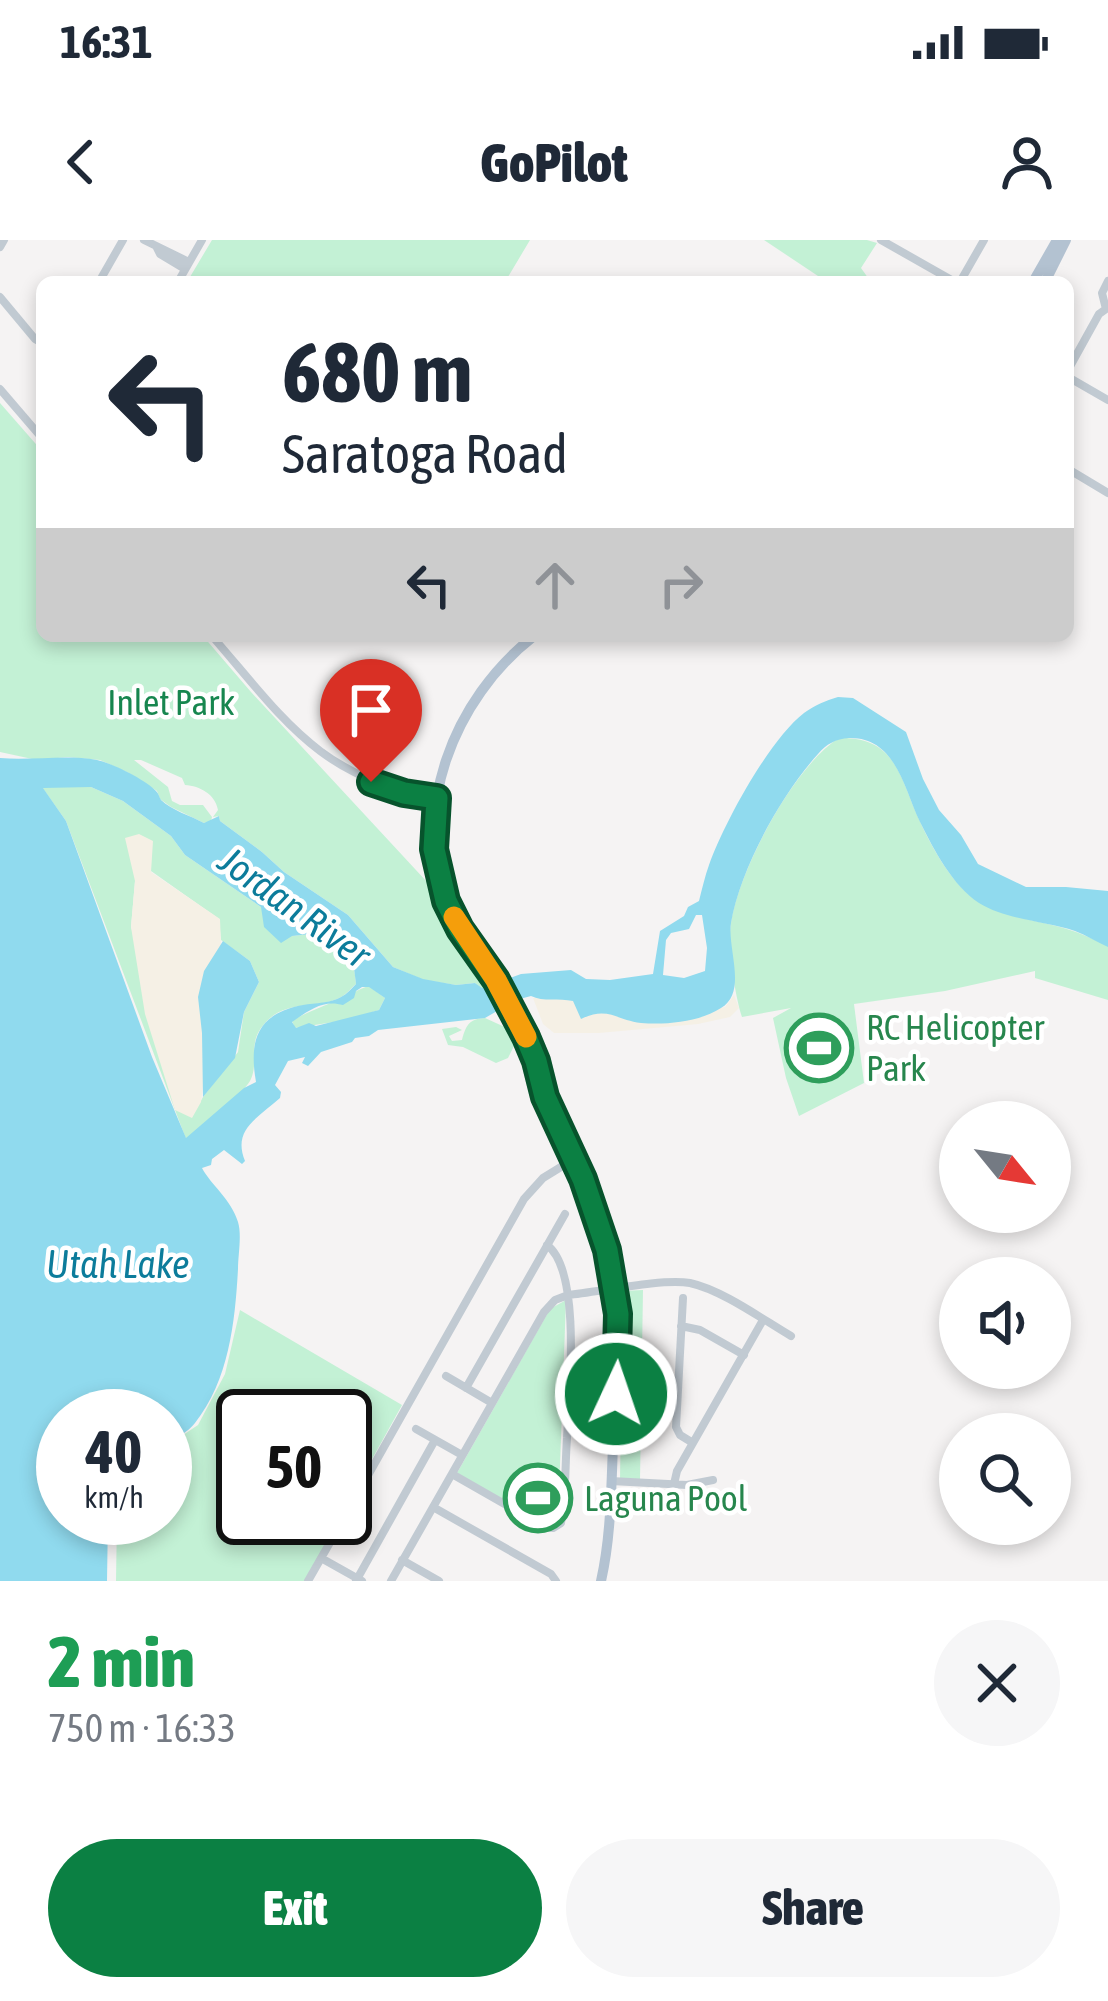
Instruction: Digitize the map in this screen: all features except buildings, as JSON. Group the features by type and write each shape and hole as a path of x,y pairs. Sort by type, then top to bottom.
{"main road":[{"path":"1037,276 1061,240"},
{"path":"1047,276 1061,240"},
{"path":"527,642 470,706 450,747 436,805 434,849 446,901 512,1007 536,1061 550,1118 593,1211"},
{"path":"369,782 391,797 436,805"},
{"path":"545,1097 583,1179 616,1290 619,1338 601,1581"}],"street":[{"path":"102,276 123,240"},
{"path":"144,240 160,254 187,265"},
{"path":"181,276 202,240"},
{"path":"881,240 947,276"},
{"path":"962,276 984,240"},
{"path":"1074,362 1099,314 1107,309 1102,293 1108,281"},
{"path":"0,297 36,340"},
{"path":"1074,377 1108,400"},
{"path":"0,389 36,431"},
{"path":"1074,473 1108,493"},
{"path":"217,642 304,740 369,782"},
{"path":"372,1468 524,1199 543,1178 569,1162"},
{"path":"466,1388 566,1214"},
{"path":"452,1474 544,1527 556,1527 562,1520 571,1321 557,1254 547,1245"},
{"path":"391,1581 555,1300 669,1282 694,1284 791,1336"},
{"path":"682,1298 676,1427 693,1443"},
{"path":"674,1484 763,1320"},
{"path":"681,1326 697,1328 744,1355"},
{"path":"446,1376 492,1402"},
{"path":"416,1429 462,1455"},
{"path":"321,1558 358,1580 436,1440"},
{"path":"611,1481 694,1484 713,1480"},
{"path":"433,1507 556,1581"},
{"path":"308,1581 328,1545"},
{"path":"403,1560 439,1581"}],"green space":[{"path":"212,240 530,240 509,276 191,276"},
{"path":"764,240 877,243 861,268 867,276 818,276"},
{"name":"Inlet Park","path":"0,403 36,444 36,642 208,642 428,883 433,880 454,926 493,985 482,989 475,983 424,980 393,967 348,915 284,872 219,816 213,817 218,810 214,799 185,785 182,778 134,760 168,787 172,801 203,805 211,821 204,823 171,807 157,791 100,760 37,760 0,752"},
{"path":"839,738 872,744 892,760 936,853 972,897 999,911 1108,943 1108,1000 1035,978 1035,971 854,1004 864,1083 799,1116 773,1018 791,1008 742,1017 732,970 731,923 745,876 771,822 804,772"},
{"path":"42,787 91,787 123,801 292,936 321,933 354,967 356,984 343,996 286,1009 261,1027 250,1081 186,1139 66,821","holes":["151,871 219,919 221,940 250,961 259,982 244,1012 238,1052 192,1117 131,927 135,881"]},
{"path":"369,986 385,998 379,1010 295,1028 292,1021"},
{"path":"485,1018 507,1028 517,1040 508,1058 496,1063 448,1045 442,1029 462,1030 449,1036 452,1041 462,1040 469,1024"},
{"path":"643,1290 640,1480 620,1479 623,1291"},
{"path":"566,1300 558,1520 550,1526 457,1473 550,1309"},
{"path":"240,1310 402,1405 372,1459 372,1389 217,1389"},
{"path":"216,1391 216,1545 325,1545 305,1581 116,1581 117,1545 192,1545 192,1429"}],"sand":[{"path":"139,834 153,841 151,872 220,919 221,945 201,1102 192,1118 175,1110 145,1014 131,927 135,881 125,838"},
{"path":"734,995 739,1008 730,1017 599,1033 554,1033 543,1024 533,998 574,1001 579,1011 610,1012 643,1023 725,1007"}],"water":[{"name":"Utah Lake","path":"838,697 853,698 906,732 939,810 978,864 1026,887 1108,891 1108,947 1075,931 1013,917 979,903 960,887 938,855 888,755 865,740 849,738 824,747 790,790 753,857 731,923 733,992 721,1008 683,1022 641,1023 605,1014 581,1019 573,1001 531,996 485,1018 378,1030 321,1052 308,1066 302,1063 305,1057 288,1061 275,1085 280,1098 245,1132 245,1161 242,1164 224,1150 202,1168 231,1206 240,1233 232,1330 216,1388 192,1426 192,1389 36,1389 36,1545 108,1545 107,1581 0,1581 0,758 97,760 145,782 165,804 181,813 204,823 219,816 284,872 348,915 393,967 423,979 475,983 482,988 521,974 571,970 586,979 610,980 653,974 660,931 699,901 736,806 776,742 816,705","holes":["91,787 123,801 171,836 185,855 261,907 264,927 281,943 292,936 321,933 354,968 356,984 343,996 287,1009 266,1023 255,1042 256,1082 186,1138 66,821 43,788","696,915 702,915 705,971 684,978 663,975 666,940 671,933 689,929","362,987 385,998 379,1010 316,1026 309,1023 296,1028 292,1022 322,1005 343,1005"]},
{"path":"223,941 250,961 259,982 244,1012 235,1058 203,1097 198,997 204,971"}],"slow traffic":[{"path":"454,917 496,980 526,1037"}],"place":[{"name":"RC Helicopter Park","path":"819,1048"},
{"name":"Laguna Pool","path":"538,1498"}],"route":[{"path":"371,782 437,798 434,849 446,901 526,1037 607,1250 618,1314 616,1394"}],"water label":[{"name":"Jordan River","path":"295,907"}]}
